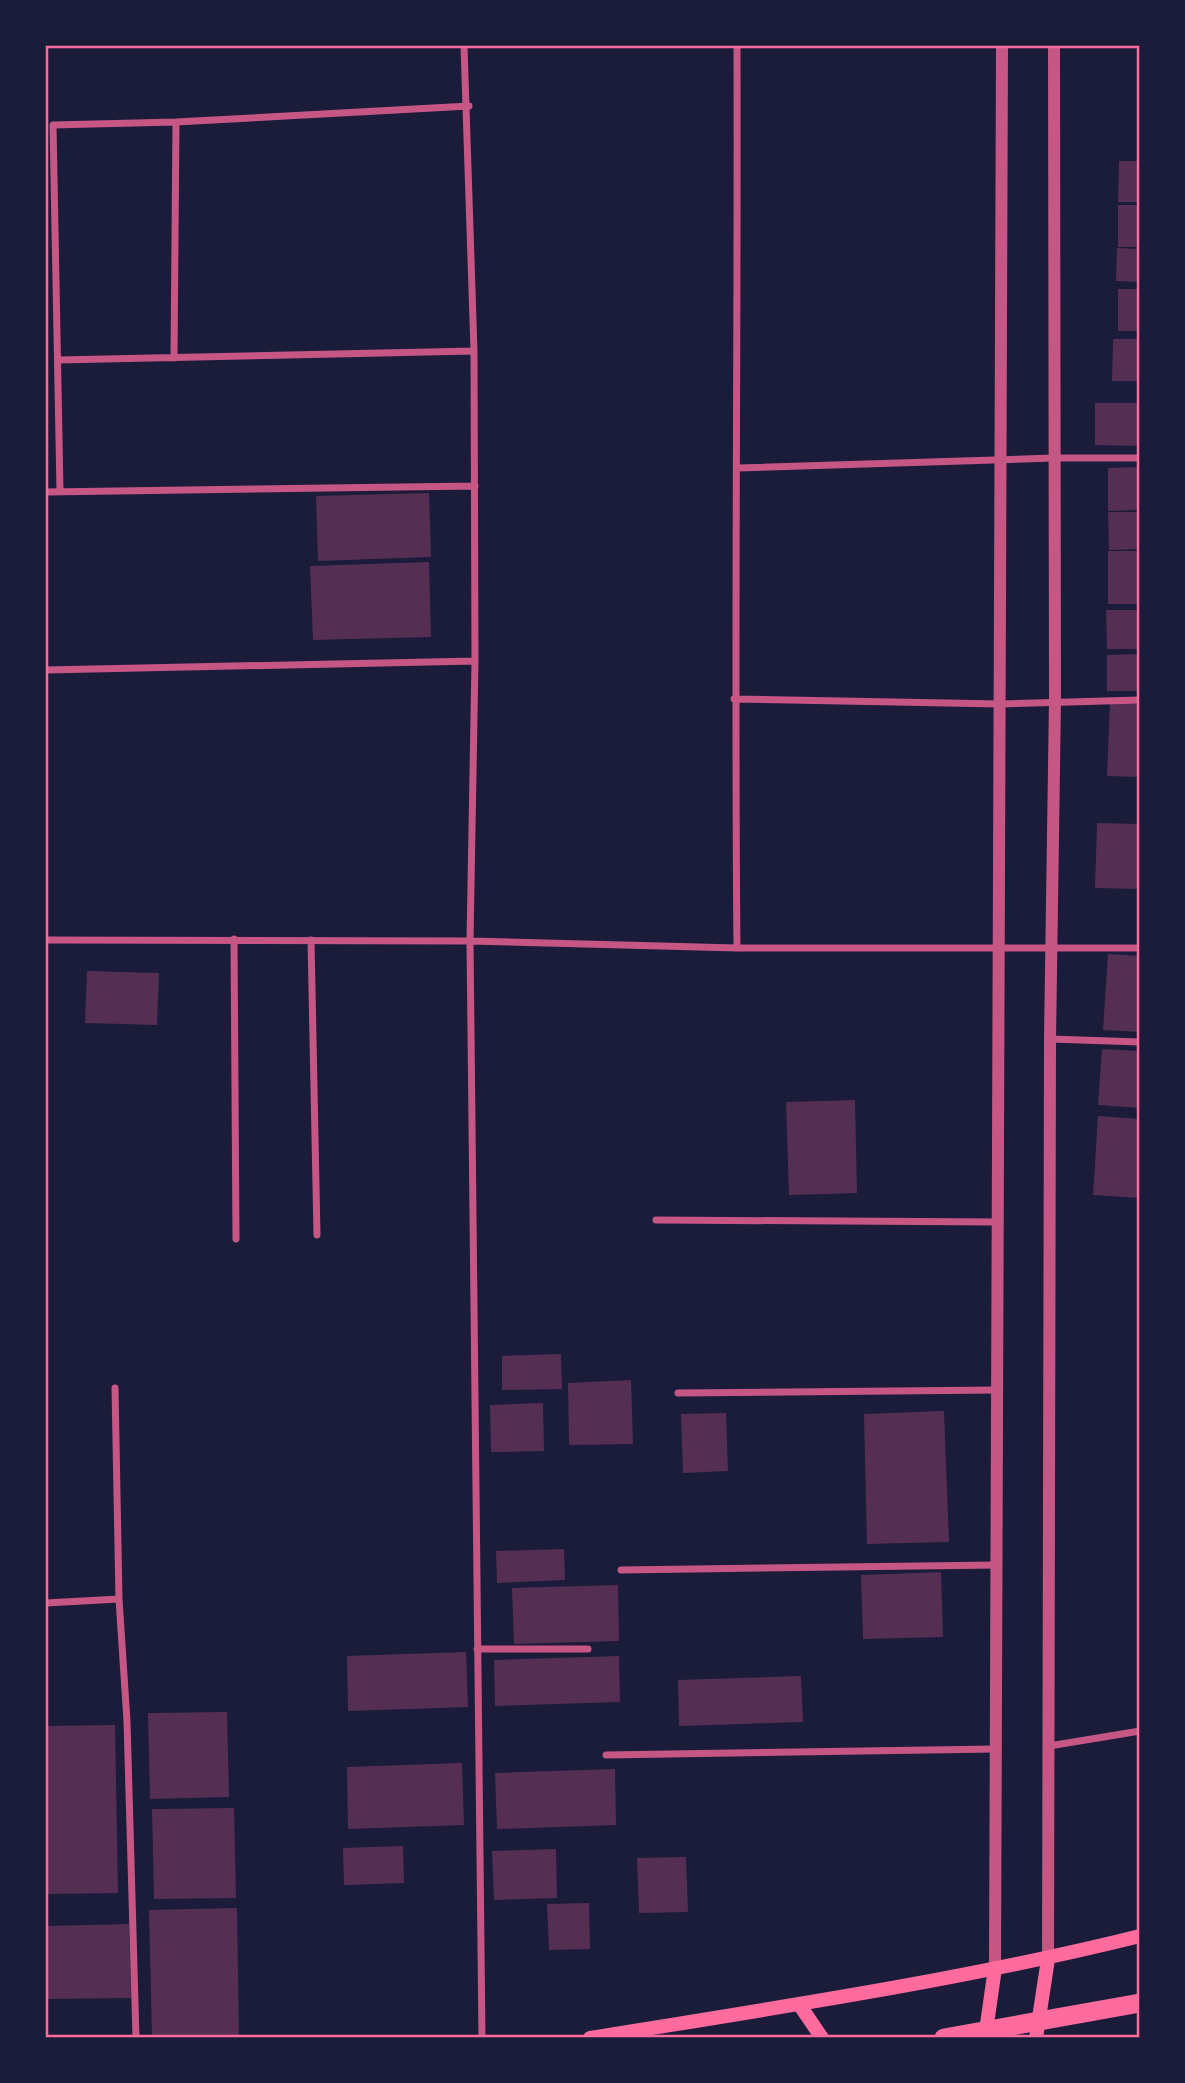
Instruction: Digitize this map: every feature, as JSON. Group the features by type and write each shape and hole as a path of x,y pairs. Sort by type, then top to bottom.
{"highway":[{"path":"944,2038 1139,2003"}],"main road":[{"path":"590,2038 1048,1959 1139,1936"},
{"path":"1036,2038 1048,1959"},
{"path":"985,2038 995,1968"},
{"path":"799,2004 822,2038"}],"street":[{"path":"464,46 469,106 474,351 475,662 470,941 482,2038"},
{"path":"737,46 738,468 734,699 737,948"},
{"path":"995,1968 996,948 1000,704 1003,46"},
{"path":"1048,1959 1050,946 1055,700 1054,46"},
{"path":"60,491 54,125 176,122 469,106"},
{"path":"174,358 176,122"},
{"path":"58,360 474,351"},
{"path":"738,468 1054,458 1139,458"},
{"path":"46,492 475,486"},
{"path":"46,670 475,662"},
{"path":"734,699 1000,704 1055,700 1139,700"},
{"path":"234,939 236,1239"},
{"path":"46,940 470,941 737,948 1139,948"},
{"path":"311,940 317,1235"},
{"path":"1050,1039 1139,1042"},
{"path":"656,1220 997,1222"},
{"path":"116,1388 119,1599 127,1721 136,2038"},
{"path":"678,1393 996,1390"},
{"path":"621,1570 996,1565"},
{"path":"46,1603 119,1599"},
{"path":"477,1648 588,1648"},
{"path":"1049,1746 1139,1731"},
{"path":"606,1755 995,1749"}],"building":[{"path":"1119,161 1140,161 1140,202 1118,202"},
{"path":"1118,205 1140,205 1140,247 1118,247"},
{"path":"1117,248 1140,249 1140,282 1116,281"},
{"path":"1118,289 1140,289 1140,331 1118,331"},
{"path":"1113,339 1140,339 1140,381 1112,381"},
{"path":"1095,403 1140,403 1140,446 1095,445"},
{"path":"1140,467 1140,510 1108,511 1108,468"},
{"path":"429,493 431,557 318,561 316,496"},
{"path":"1108,512 1140,512 1140,549 1109,550"},
{"path":"1108,551 1140,551 1140,604 1108,604"},
{"path":"429,562 431,637 313,640 310,566"},
{"path":"1106,610 1140,610 1140,649 1107,649"},
{"path":"1140,654 1140,691 1107,691 1107,655"},
{"path":"1110,702 1140,704 1140,777 1107,776"},
{"path":"1097,823 1140,824 1140,889 1095,888"},
{"path":"1108,954 1140,956 1140,1032 1103,1030"},
{"path":"87,971 159,973 157,1025 85,1023"},
{"path":"1102,1049 1140,1051 1140,1108 1098,1105"},
{"path":"855,1100 857,1193 789,1195 786,1102"},
{"path":"1098,1116 1140,1119 1140,1198 1093,1195"},
{"path":"561,1354 562,1389 502,1390 502,1356"},
{"path":"631,1380 633,1444 569,1445 568,1383"},
{"path":"543,1403 544,1451 491,1452 490,1405"},
{"path":"944,1411 949,1542 867,1544 864,1414"},
{"path":"726,1413 728,1471 683,1473 681,1414"},
{"path":"564,1549 565,1580 497,1583 496,1551"},
{"path":"941,1572 943,1637 863,1639 861,1575"},
{"path":"618,1585 619,1641 514,1644 512,1588"},
{"path":"466,1652 468,1707 348,1711 347,1656"},
{"path":"619,1656 620,1702 495,1706 494,1660"},
{"path":"801,1676 803,1722 679,1726 678,1680"},
{"path":"227,1712 229,1797 150,1799 148,1713"},
{"path":"115,1725 118,1893 46,1894 46,1726"},
{"path":"462,1763 464,1825 348,1829 347,1767"},
{"path":"615,1769 616,1825 497,1829 495,1773"},
{"path":"234,1808 236,1898 154,1899 152,1809"},
{"path":"403,1846 404,1883 344,1885 343,1848"},
{"path":"556,1849 557,1898 494,1900 492,1851"},
{"path":"686,1857 688,1912 639,1913 637,1858"},
{"path":"589,1903 590,1949 549,1950 547,1904"},
{"path":"237,1908 239,2038 152,2038 149,1910"},
{"path":"129,1924 131,1998 46,1999 46,1926"}]}
